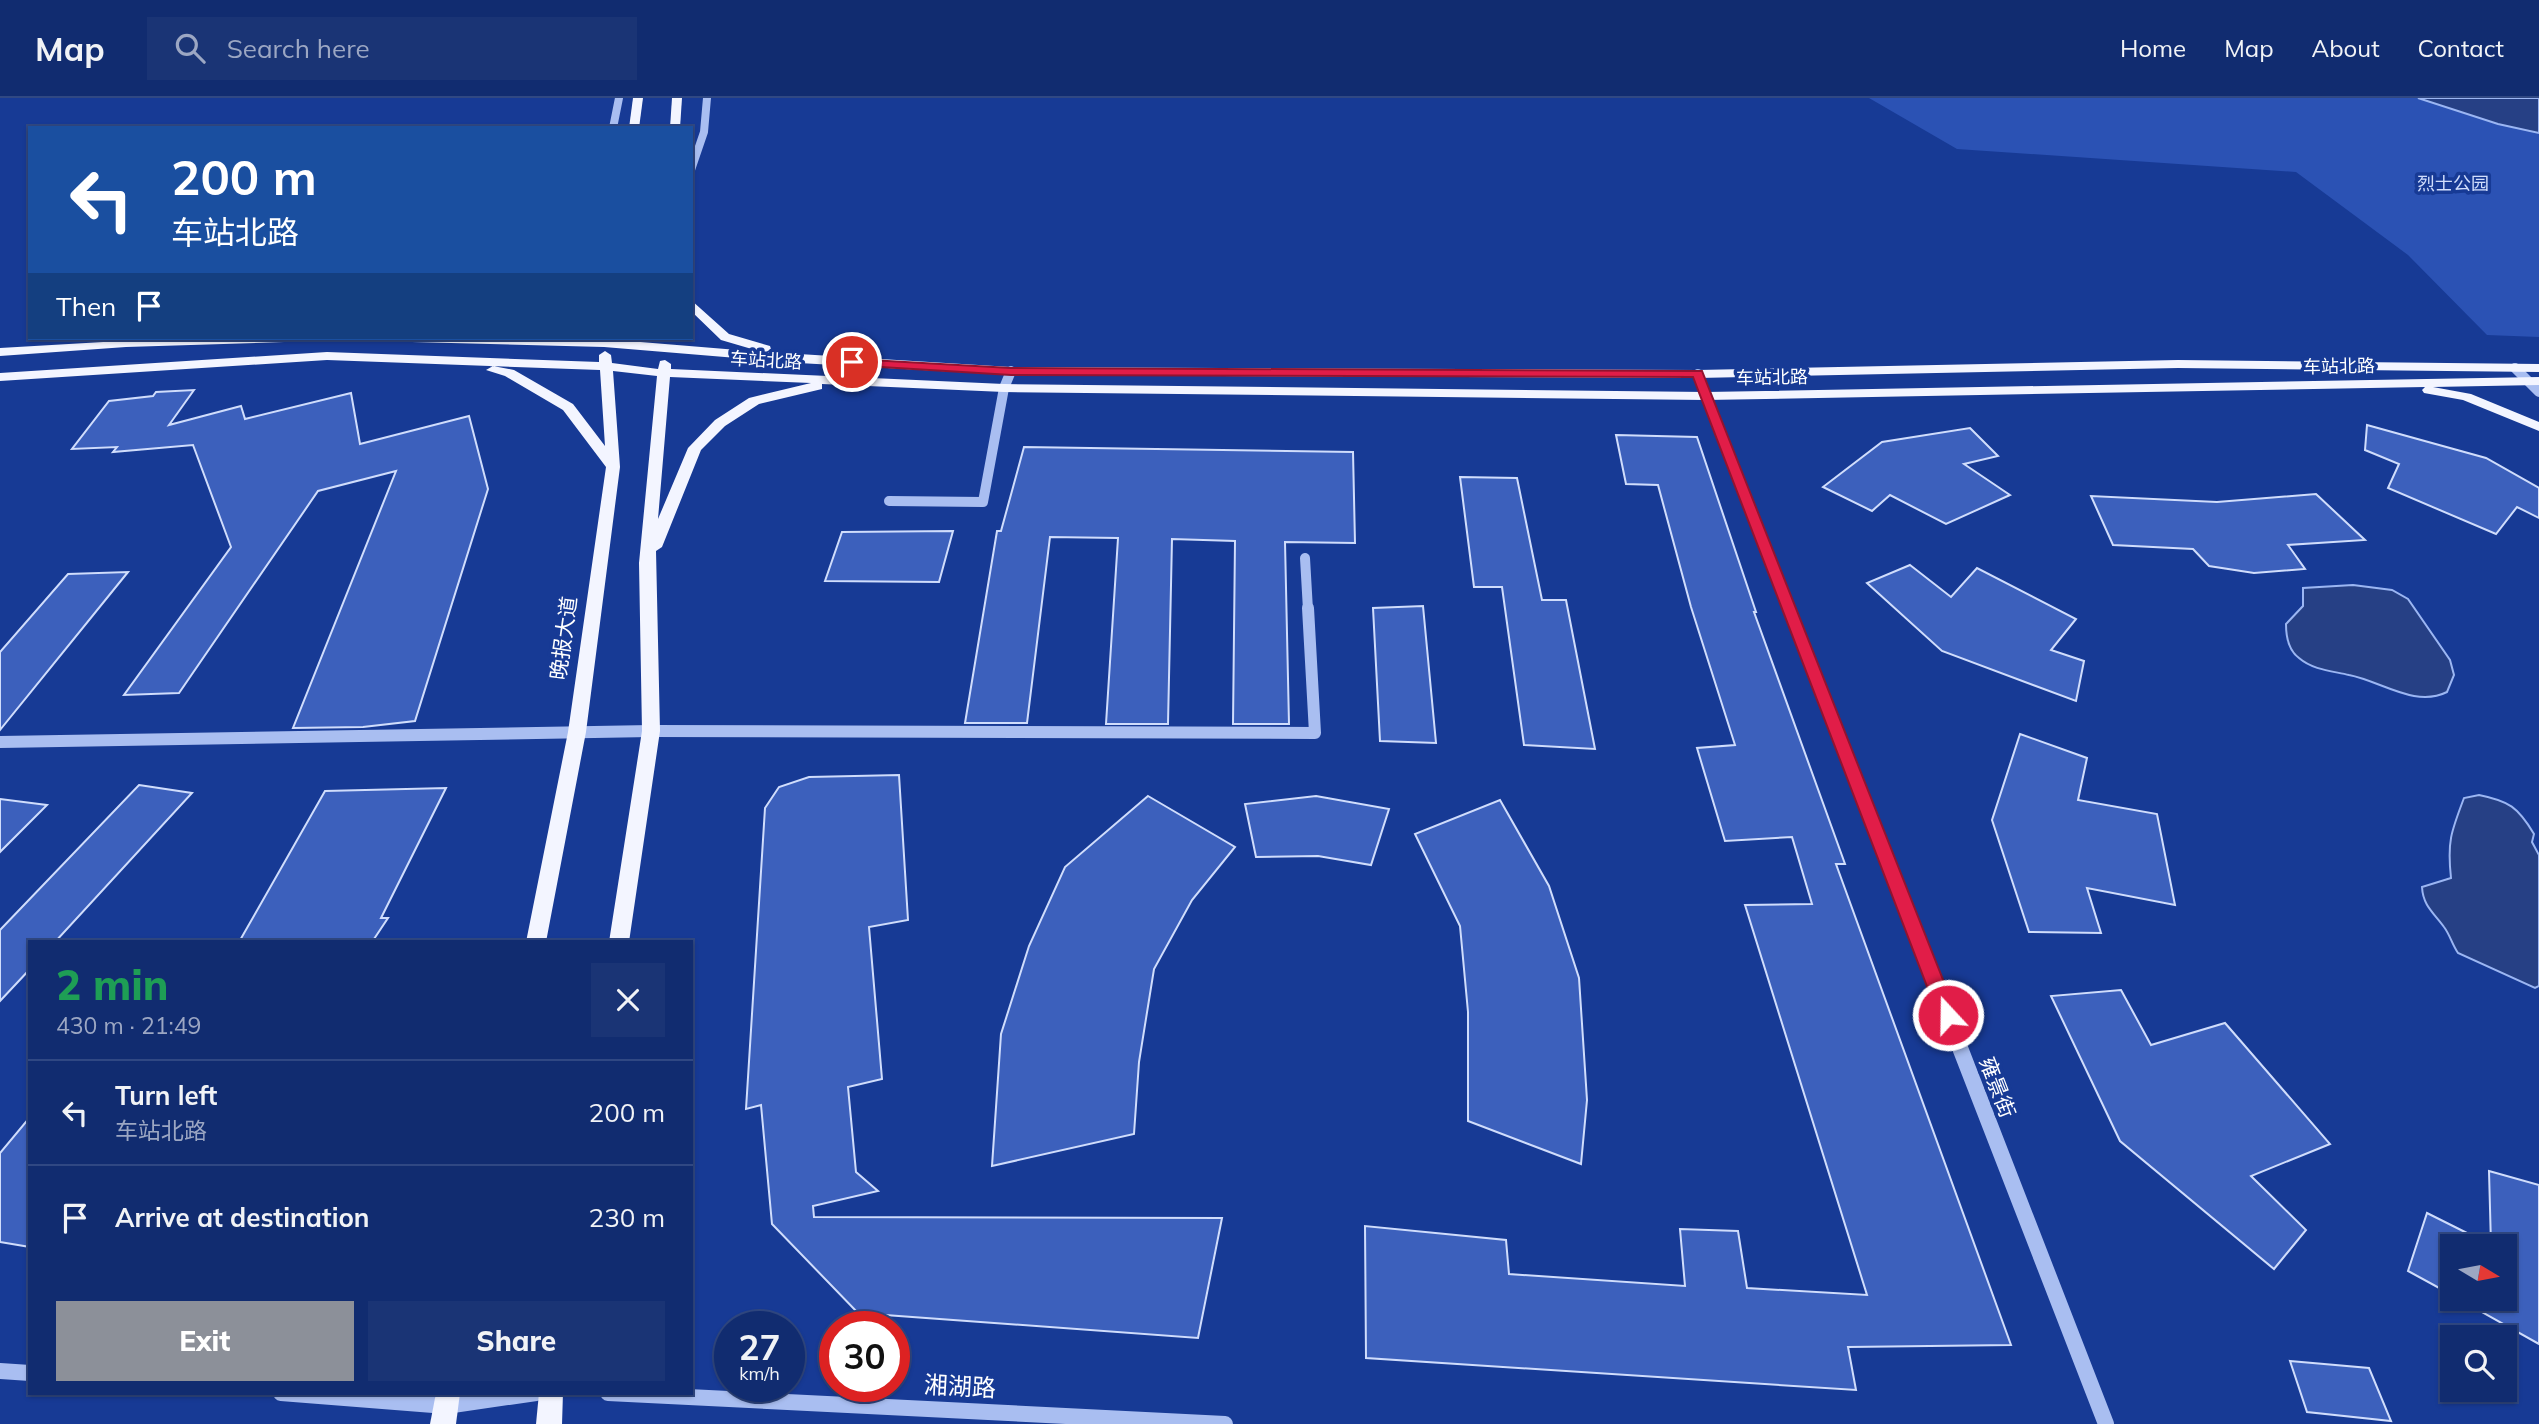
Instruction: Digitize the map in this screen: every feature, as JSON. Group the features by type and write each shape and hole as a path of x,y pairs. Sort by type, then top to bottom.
{"main road":[{"path":"634,126 638,98"},
{"path":"675,126 677,98"},
{"path":"693,306 725,337 799,359"},
{"path":"0,352 126,342 205,340"},
{"name":"车站北路","path":"605,340 669,343 799,359 1011,371 1698,374 2178,364 2515,368 2536,373"},
{"name":"晚报大道","path":"536,940 577,732 613,467 605,340"},
{"path":"619,940 651,731 647,563 662,373 669,343"},
{"name":"车站北路","path":"0,377 327,356 606,366 662,373 1004,388 1706,396 2391,383 2536,373"},
{"path":"427,359 509,373 568,407 613,467"},
{"path":"647,563 695,448 720,422 754,401 837,381"},
{"path":"2391,383 2466,397 2539,427"},
{"path":"549,1424 551,1395"}],"street":[{"path":"613,126 619,98"},
{"path":"693,164 704,132 707,98"},
{"path":"889,501 983,502 1004,388 1011,371"},
{"path":"2536,373 2539,392"},
{"name":"雍景街","path":"1698,374 2106,1424"},
{"path":"0,742 651,731 1315,733 1305,558"},
{"path":"0,1371 28,1373"},
{"path":"303,1395 446,1408 524,1395"},
{"name":"湘湖路","path":"648,1395 1225,1424"}],"green space":[{"name":"烈士公园","path":"1869,98 2539,98 2539,337 2487,335 2408,255 2296,172 1957,149"}],"shaded area":[{"path":"2418,98 2539,98 2539,133 2498,124"},
{"path":"2353,585 2392,590 2408,599 2450,660 2454,675 2447,692 2423,697 2410,695 2361,678 2316,668 2295,655 2288,643 2286,624 2303,606 2303,588"},
{"path":"2479,795 2512,807 2523,817 2534,834 2532,842 2539,855 2539,986 2535,988 2458,953 2424,899 2422,887 2451,878 2450,846 2456,820 2464,798"}],"building":[{"path":"194,390 169,425 241,406 245,419 351,393 360,444 469,416 488,489 415,721 363,727 293,728 396,471 318,491 179,693 124,695 231,547 193,445 113,452 117,447 72,449 109,401 153,396 156,392"},
{"path":"2367,425 2486,458 2539,488 2539,518 2517,507 2496,534 2388,488 2399,464 2365,450"},
{"path":"1970,428 1998,456 1964,464 2010,495 1946,524 1890,495 1872,511 1823,487 1882,442"},
{"path":"1616,435 1697,437 1754,612 1845,864 1836,864 2011,1345 1848,1347 1856,1390 1366,1358 1365,1226 1506,1240 1509,1274 1685,1286 1680,1229 1738,1231 1747,1288 1867,1295 1745,905 1812,904 1792,837 1725,841 1697,748 1735,745 1691,607 1658,485 1626,484"},
{"path":"1024,447 1353,452 1355,543 1285,542 1289,724 1233,724 1235,541 1172,539 1168,724 1106,724 1118,538 1050,537 1027,723 965,723 997,531 1001,531"},
{"path":"1460,477 1517,478 1542,600 1566,600 1595,749 1524,745 1502,587 1474,587"},
{"path":"2316,494 2365,540 2288,545 2305,569 2254,573 2209,566 2193,549 2113,545 2091,496 2217,502"},
{"path":"953,531 939,582 825,581 842,532"},
{"path":"1910,565 1951,597 1977,568 2076,619 2051,650 2084,661 2076,701 1942,651 1867,583"},
{"path":"128,572 0,730 0,652 68,574"},
{"path":"1423,606 1436,743 1380,741 1373,608"},
{"path":"2020,734 2087,758 2078,800 2157,814 2175,905 2087,888 2101,933 2029,932 1992,820"},
{"path":"899,775 908,920 869,927 882,1079 848,1087 856,1172 878,1191 813,1206 814,1217 1222,1218 1198,1338 910,1317 910,1311 856,1311 772,1224 761,1105 746,1109 765,808 779,787 809,777"},
{"path":"139,785 192,793 57,940 28,940 28,971 0,1001 0,930"},
{"path":"446,788 381,918 388,918 373,940 240,940 325,791"},
{"path":"1148,796 1235,847 1192,900 1154,969 1139,1062 1134,1134 992,1166 1001,1034 1029,946 1065,867"},
{"path":"1316,796 1389,809 1371,865 1318,856 1256,857 1245,804"},
{"path":"0,799 47,805 0,852"},
{"path":"1500,800 1549,886 1579,978 1587,1100 1581,1164 1468,1121 1468,1012 1460,926 1415,834"},
{"path":"2121,990 2151,1045 2225,1023 2330,1144 2251,1176 2306,1230 2274,1269 2120,1141 2051,996"},
{"path":"28,1119 28,1247 0,1242 0,1153"},
{"path":"2489,1171 2539,1185 2539,1344 2517,1332 2517,1325 2505,1325 2480,1311 2517,1311 2517,1234 2491,1234"},
{"path":"2427,1213 2469,1234 2440,1234 2440,1288 2408,1271"},
{"path":"2290,1361 2369,1368 2391,1421 2307,1412"}],"route":[{"path":"852,362 1011,371 1698,374 1948,1015"}]}
